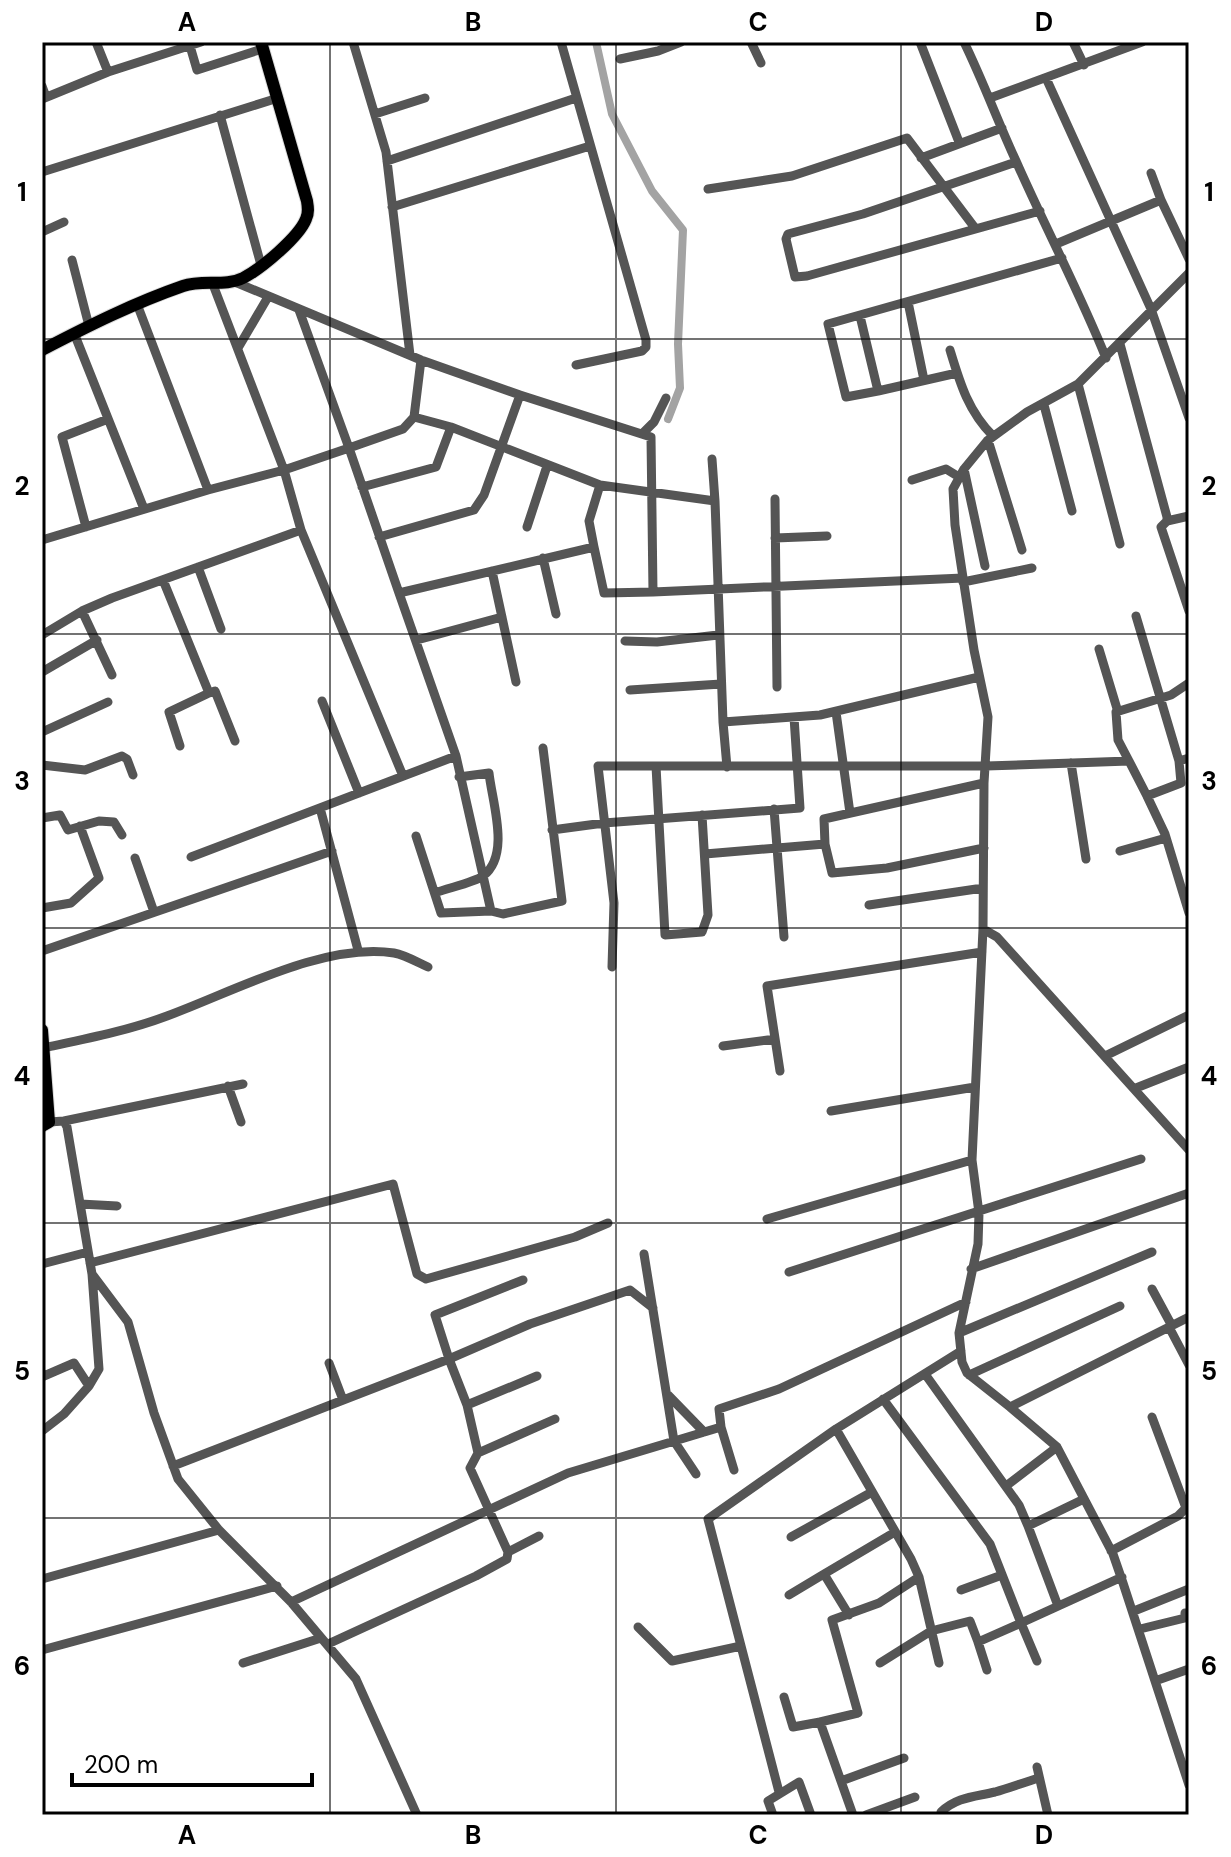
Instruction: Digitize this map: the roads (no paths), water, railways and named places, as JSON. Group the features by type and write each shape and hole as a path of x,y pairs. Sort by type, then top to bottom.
{"main road":[{"path":"42,350 186,284 235,282 261,265 292,238 306,220 308,212 261,46"},
{"path":"42,1030 45,1124"}],"street":[{"path":"96,42 108,72"},
{"path":"42,86 44,98 108,72 201,42"},
{"path":"353,42 387,161 410,355"},
{"path":"561,42 646,347 642,351 576,365"},
{"path":"620,59 658,51 681,42"},
{"path":"751,42 761,63"},
{"path":"920,42 959,142"},
{"path":"964,42 1016,162 1086,306 1106,358"},
{"path":"1073,42 1084,65"},
{"path":"990,98 1142,42"},
{"path":"190,46 197,70 261,46"},
{"path":"1046,78 1151,309 1189,418"},
{"path":"42,172 278,98"},
{"path":"375,114 425,98"},
{"path":"387,161 576,98"},
{"path":"220,115 261,265"},
{"path":"921,158 1002,128"},
{"path":"708,189 792,176 907,138 941,187 975,228"},
{"path":"392,207 590,146"},
{"path":"1016,162 863,214 788,234 786,239 795,277 890,255 1040,211"},
{"path":"1151,173 1189,259"},
{"path":"1056,244 1161,200"},
{"path":"42,232 64,222"},
{"path":"957,373 846,397 828,324 1062,258"},
{"path":"72,260 89,326"},
{"path":"1189,273 1078,384 1027,412 990,438 953,489 963,580 988,717 984,783 983,929 972,1160 979,1213 978,1244 959,1333 962,1362 969,1375 1057,1447 1122,1577 1186,1765 1189,1785"},
{"path":"212,282 284,470 301,530 403,776"},
{"path":"235,282 421,360 651,437 653,592"},
{"path":"238,348 268,297"},
{"path":"908,302 924,380"},
{"path":"137,304 208,490"},
{"path":"299,310 456,756 491,911"},
{"path":"860,316 878,391"},
{"path":"74,333 144,509"},
{"path":"1120,344 1167,521"},
{"path":"950,350 965,398 990,438 1022,550"},
{"path":"42,527 44,540 284,470 403,429 414,417 421,360"},
{"path":"1078,384 1120,544"},
{"path":"379,537 473,511 484,495 520,395"},
{"path":"642,434 654,422 666,398"},
{"path":"1044,405 1072,511"},
{"path":"414,417 451,427 600,485 715,501"},
{"path":"86,527 62,437 108,419"},
{"path":"362,487 436,467 451,427"},
{"path":"712,459 718,635 727,767"},
{"path":"527,527 547,466"},
{"path":"912,480 946,469 962,473"},
{"path":"962,473 985,566"},
{"path":"600,485 589,521 604,593 963,580 1032,568"},
{"path":"775,499 777,687"},
{"path":"1189,516 1167,521 1161,527 1189,611"},
{"path":"42,635 82,611 301,530"},
{"path":"775,538 827,536"},
{"path":"399,593 594,547"},
{"path":"543,558 556,614"},
{"path":"198,567 221,629"},
{"path":"492,571 516,682"},
{"path":"163,580 209,693"},
{"path":"82,611 112,675"},
{"path":"1136,616 1160,699 1184,759 1181,783 1147,796"},
{"path":"417,640 502,617"},
{"path":"625,641 657,642 718,635"},
{"path":"42,672 97,640"},
{"path":"1099,649 1118,712 1118,740 1166,838 1189,913"},
{"path":"723,722 836,712 979,677"},
{"path":"1118,712 1160,699 1189,683"},
{"path":"630,690 721,684"},
{"path":"180,746 169,712 215,691 235,741"},
{"path":"322,701 359,793"},
{"path":"42,732 108,702"},
{"path":"836,712 850,813"},
{"path":"552,830 800,808 794,717"},
{"path":"416,836 441,913 491,911 503,914 562,901 543,748"},
{"path":"42,765 85,770 122,756 127,759 133,775"},
{"path":"191,857 456,756"},
{"path":"612,967 614,903 598,766 986,766 1129,761"},
{"path":"1071,763 1086,859"},
{"path":"656,766 665,935 702,932 708,915 702,815"},
{"path":"435,893 483,876 497,856 489,773 459,777"},
{"path":"984,783 824,819 825,844 832,873 887,868 984,848"},
{"path":"320,808 358,950"},
{"path":"774,809 784,937"},
{"path":"42,818 59,815 67,830 99,821 113,822 122,835"},
{"path":"42,908 71,903 99,878 80,826"},
{"path":"1120,851 1166,838"},
{"path":"705,854 825,844"},
{"path":"42,951 332,851"},
{"path":"135,858 154,912"},
{"path":"869,905 983,888"},
{"path":"983,929 997,937 1189,1150"},
{"path":"43,1048 117,1032 165,1017 287,969 358,950 397,953 428,967"},
{"path":"780,1071 767,986 982,952"},
{"path":"1105,1056 1189,1015"},
{"path":"723,1046 775,1039"},
{"path":"1136,1088 1189,1067"},
{"path":"45,1124 243,1084"},
{"path":"228,1086 241,1122"},
{"path":"831,1111 975,1087"},
{"path":"42,1431 64,1414 89,1386 99,1369 91,1269 64,1121"},
{"path":"789,1272 1141,1159"},
{"path":"767,1219 972,1160"},
{"path":"91,1269 393,1184 417,1274 426,1279 575,1237 608,1223"},
{"path":"971,1269 1189,1193"},
{"path":"80,1204 117,1206"},
{"path":"42,1264 88,1252"},
{"path":"959,1333 1152,1252"},
{"path":"644,1254 674,1441 696,1474"},
{"path":"91,1269 128,1322 154,1413 178,1479 219,1530 277,1586 356,1679 417,1815"},
{"path":"478,1453 467,1405 435,1315 523,1280"},
{"path":"1152,1289 1189,1365"},
{"path":"173,1466 449,1359 530,1324 630,1290 653,1308"},
{"path":"734,1470 719,1409 779,1389 966,1302"},
{"path":"969,1375 1120,1306"},
{"path":"1010,1407 1189,1317"},
{"path":"779,1792 708,1519 836,1429 961,1351"},
{"path":"42,1373 44,1376 74,1363 89,1386"},
{"path":"329,1363 343,1400"},
{"path":"925,1374 1019,1505 1058,1606"},
{"path":"467,1405 537,1376"},
{"path":"666,1393 704,1432"},
{"path":"883,1399 990,1544 1037,1661"},
{"path":"1111,1551 1178,1516 1186,1508 1152,1417"},
{"path":"243,1663 325,1641 476,1576 507,1559 508,1552 470,1468 478,1453 555,1419"},
{"path":"291,1602 568,1473 721,1427"},
{"path":"836,1429 919,1577 939,1663"},
{"path":"1006,1486 1057,1447"},
{"path":"791,1537 872,1492"},
{"path":"1028,1526 1084,1499"},
{"path":"42,1579 219,1530"},
{"path":"789,1595 895,1532"},
{"path":"508,1552 539,1536"},
{"path":"824,1574 849,1615"},
{"path":"961,1590 1002,1575"},
{"path":"784,1697 793,1727 858,1713 832,1620 879,1603 919,1577"},
{"path":"978,1642 1122,1577"},
{"path":"42,1650 277,1586"},
{"path":"1134,1611 1189,1589"},
{"path":"1140,1629 1185,1618 1185,1613 1189,1613"},
{"path":"880,1663 931,1631 970,1621 987,1670"},
{"path":"638,1627 672,1661 741,1646"},
{"path":"1155,1681 1189,1669"},
{"path":"820,1722 853,1815"},
{"path":"841,1781 904,1758"},
{"path":"941,1815 952,1802 994,1792 1038,1772 1048,1815"},
{"path":"773,1815 768,1801 799,1782 811,1815"},
{"path":"866,1815 915,1797"},
{"path":"898,1804 901,1815"}],"waterway":[{"path":"596,42 612,114 652,191 683,230 678,344 680,388 668,419"}]}
